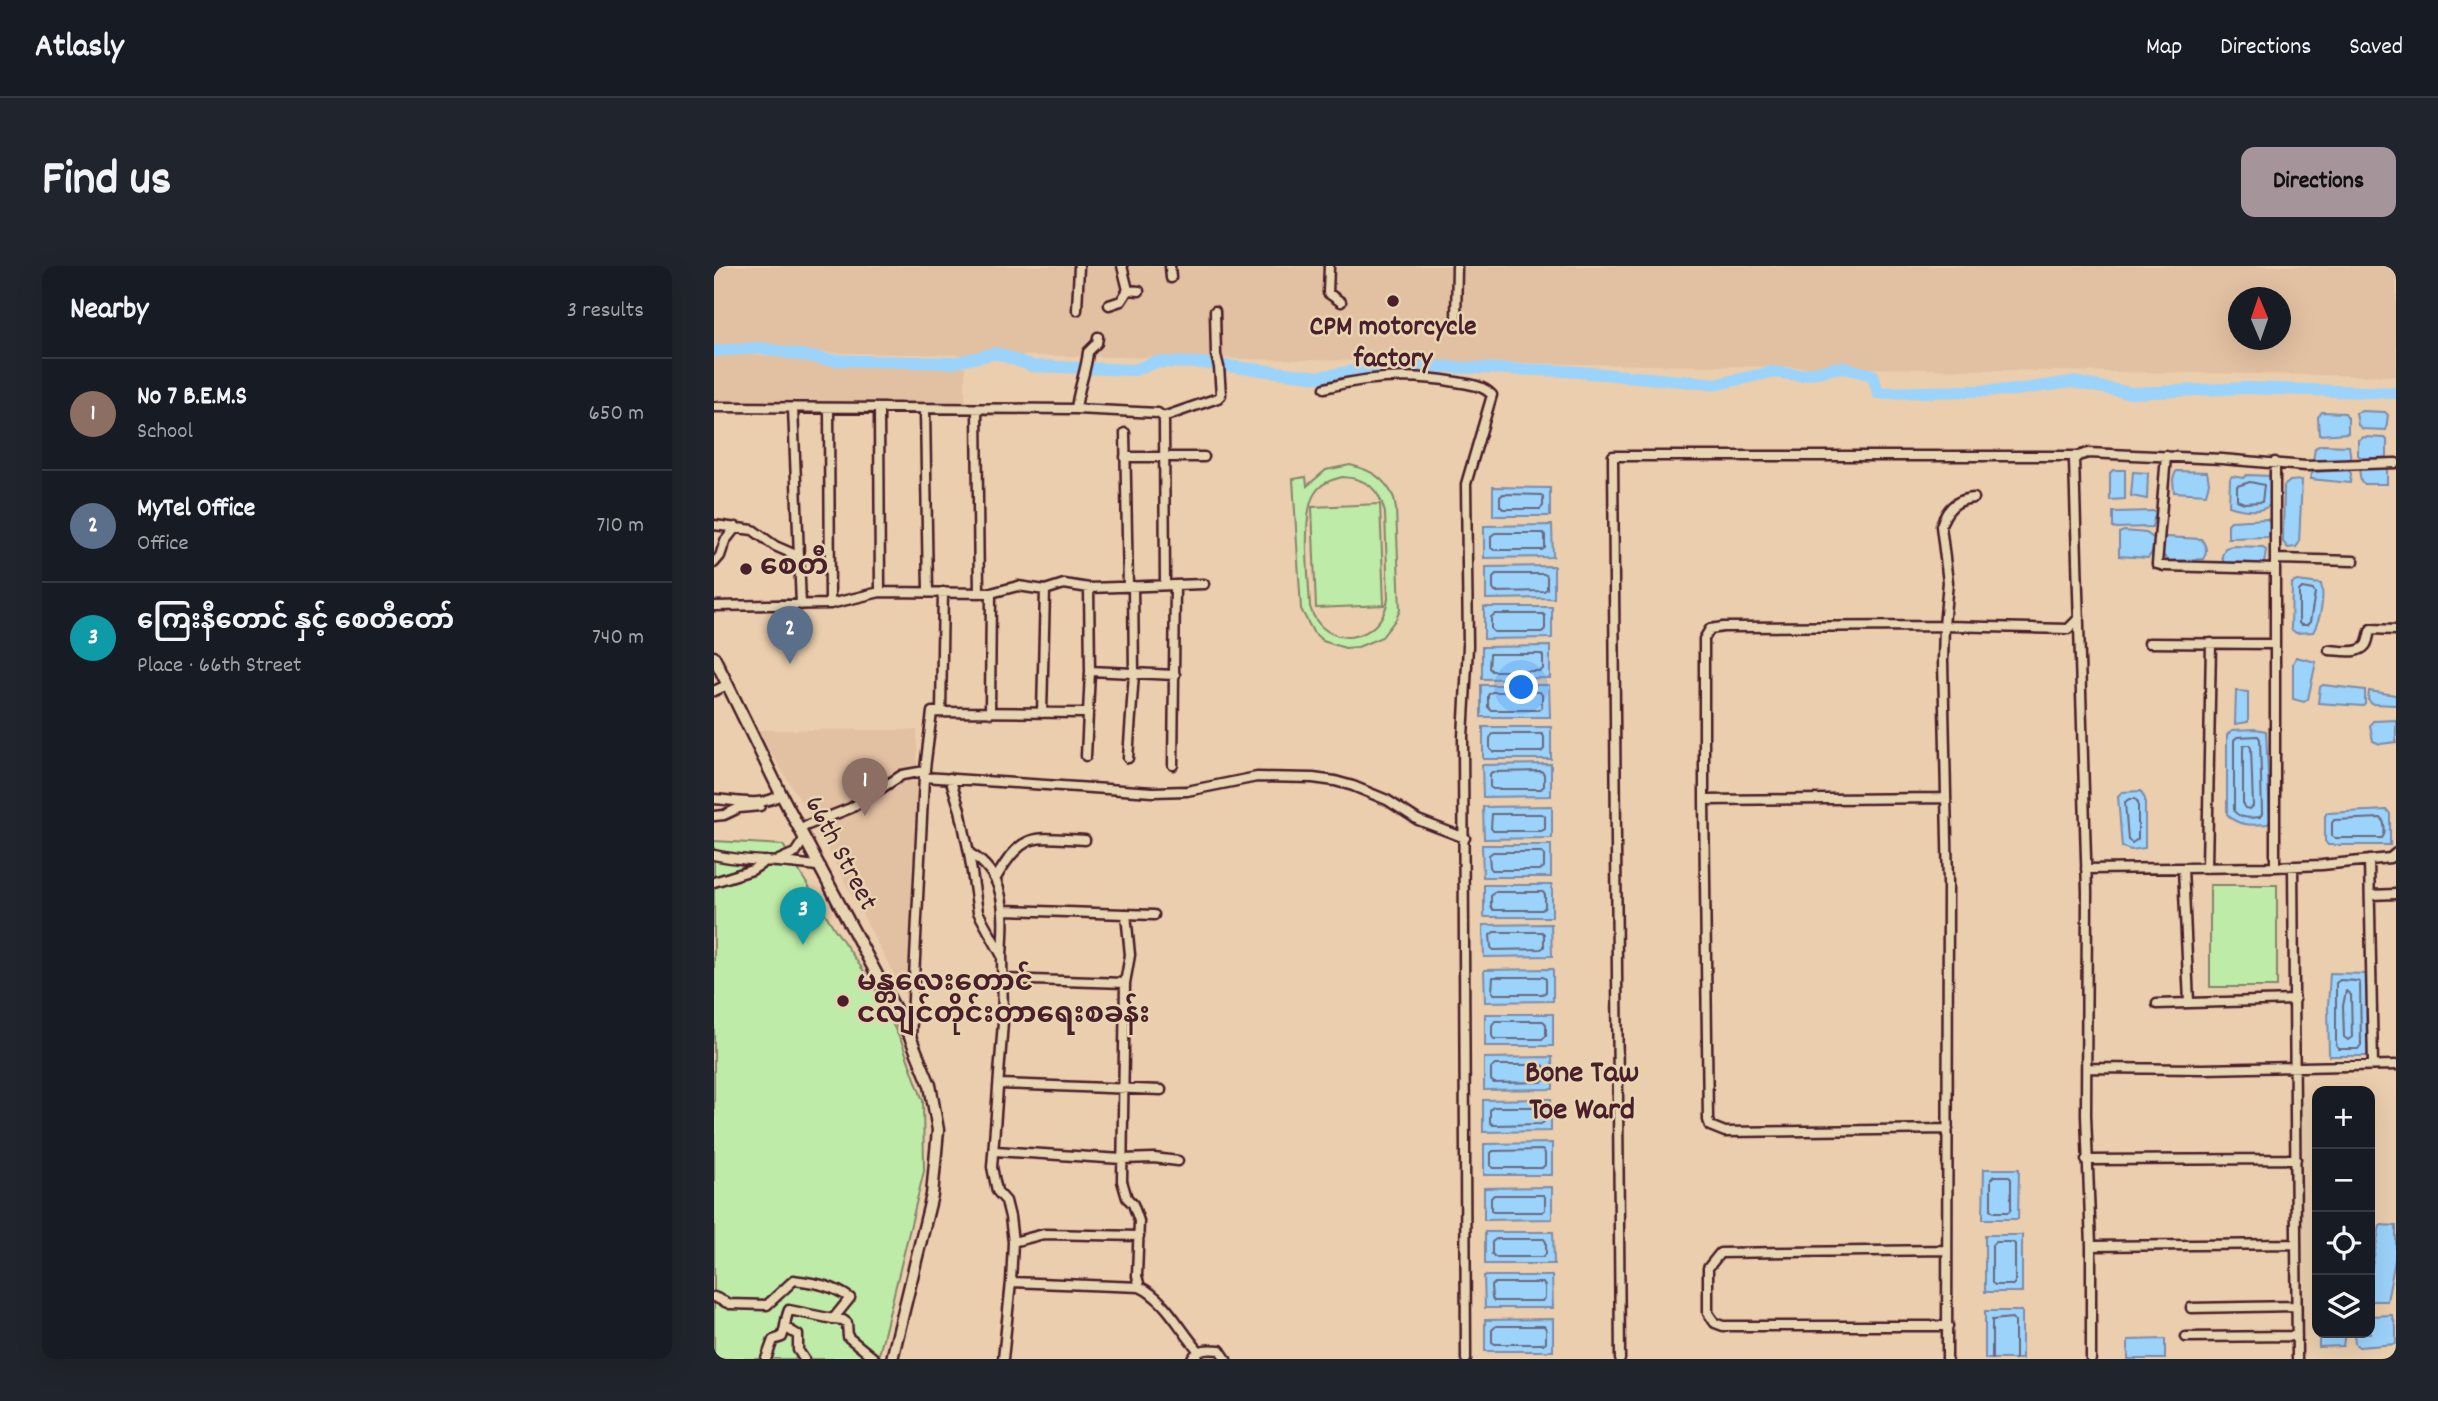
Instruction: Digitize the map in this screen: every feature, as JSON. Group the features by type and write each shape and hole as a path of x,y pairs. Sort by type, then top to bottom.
{"street":[{"path":"1077,310 1079,266"},
{"path":"1109,305 1121,301 1128,290 1122,266"},
{"path":"1170,266 1171,278"},
{"path":"1329,266 1328,293 1341,302"},
{"path":"1456,321 1457,266"},
{"path":"1128,290 1139,292"},
{"path":"714,407 1076,409 1153,412 1163,417 1221,395 1215,311"},
{"path":"1076,409 1077,397 1087,369 1089,350 1097,343 1098,337"},
{"path":"1325,388 1364,379 1400,376 1470,384 1486,389 1492,395 1466,484 1468,646 1463,737 1466,1359"},
{"path":"793,408 801,605"},
{"path":"829,409 830,604"},
{"path":"977,409 979,593"},
{"path":"879,410 880,593"},
{"path":"925,410 928,591"},
{"path":"1163,417 1175,675 1173,765"},
{"path":"1125,433 1134,673 1128,758"},
{"path":"1620,1359 1613,456 2078,456 2088,453 2306,466 2396,463"},
{"path":"2078,456 2074,460 2086,869 2086,1160 2091,1246 2091,1359"},
{"path":"2166,456 2157,564 2175,567 2354,561"},
{"path":"1125,457 1203,457"},
{"path":"2274,462 2275,867"},
{"path":"1947,1359 1948,1129 1943,661 1948,582 1941,526 1944,517 1955,504 1974,498"},
{"path":"714,525 753,530 775,546 798,556"},
{"path":"714,563 736,527"},
{"path":"714,606 830,604 880,593 991,593 1018,586 1045,590 1063,584 1089,589 1204,584"},
{"path":"1086,756 1090,671 1089,589"},
{"path":"1042,713 1045,590"},
{"path":"941,712 943,592"},
{"path":"990,713 991,593"},
{"path":"1948,1129 1724,1132 1710,1126 1704,639 1710,629 1734,627 1944,626 2068,629 2079,618"},
{"path":"2329,650 2361,649 2367,642 2371,629 2396,630"},
{"path":"2149,643 2274,644"},
{"path":"2207,868 2211,643"},
{"name":"66th Street","path":"714,657 781,794 911,1039 930,1085 936,1115 938,1148 932,1195 892,1359"},
{"path":"1090,671 1175,675"},
{"path":"714,691 727,685"},
{"path":"911,1039 925,774 932,712 1088,713"},
{"path":"777,861 795,853 802,833 851,808 902,775 925,774 950,778 1171,792 1256,777 1313,778 1353,786 1387,800 1418,820 1465,838"},
{"path":"950,778 969,852 978,912 1002,956"},
{"path":"714,816 739,808 759,806 781,794"},
{"path":"1704,800 1945,798"},
{"path":"714,799 765,802"},
{"path":"996,878 1019,845 1036,838 1085,840"},
{"path":"969,852 981,859 996,878 1005,910 1000,1084 993,1177 997,1191 1006,1201 1013,1242 1003,1359"},
{"path":"2086,869 2275,867 2390,858 2396,853"},
{"path":"714,855 821,867"},
{"path":"2369,860 2373,1065"},
{"path":"714,882 752,870 766,861"},
{"path":"2293,866 2297,1359"},
{"path":"2183,867 2189,1003"},
{"path":"2370,895 2396,894"},
{"path":"1005,910 1154,915"},
{"path":"1126,914 1130,955 1125,984 1122,1181 1127,1198 1136,1212 1139,1236 1137,1276 1140,1287"},
{"path":"1002,979 1125,984"},
{"path":"2157,1004 2295,1000"},
{"path":"2087,1068 2396,1065"},
{"path":"1000,1084 1161,1090"},
{"path":"995,1152 1178,1161"},
{"path":"2086,1160 2295,1159"},
{"path":"1013,1242 1044,1234 1139,1236"},
{"path":"2091,1246 2296,1244"},
{"path":"1947,1250 1720,1253 1708,1268 1708,1313 1715,1323 1723,1326 1948,1326"},
{"path":"714,1297 730,1304 767,1305 794,1280 821,1283 850,1298 832,1319"},
{"path":"1011,1282 1140,1287 1166,1307 1182,1332 1199,1351"},
{"path":"2191,1308 2296,1306"},
{"path":"766,1359 773,1340 782,1337 786,1328 785,1317 789,1310 843,1320 847,1324 848,1336 875,1359"},
{"path":"786,1328 798,1335 798,1350 804,1359"},
{"path":"2186,1337 2297,1336"},
{"path":"1192,1359 1199,1351 1206,1349 1220,1350 1226,1359"}],"shaded area":[{"path":"714,266 2396,266 2396,376 714,351"},
{"path":"714,354 965,367 965,408 714,409"},
{"path":"757,730 917,730 907,999 813,821"}],"green space":[{"path":"1350,465 1371,472 1382,480 1390,491 1396,509 1400,610 1382,637 1358,647 1345,648 1323,641 1313,632 1301,609 1293,479 1306,477 1307,486 1326,470","holes":["1342,477 1371,487 1383,505 1388,599 1375,626 1351,637 1327,631 1317,621 1310,607 1307,548 1308,516 1315,493 1330,481"]},
{"path":"1380,504 1384,605 1316,608 1312,507"},
{"path":"714,841 783,845 834,928 872,983 902,1043 923,1101 924,1171 878,1359 714,1359"},
{"path":"2210,885 2277,885 2277,987 2210,987"}],"water":[{"path":"2322,412 2345,413 2348,418 2348,433 2319,435 2318,417"},
{"path":"2385,412 2388,415 2386,430 2363,429 2358,425 2356,413"},
{"path":"2364,437 2385,438 2387,457 2363,459 2358,455 2358,440"},
{"path":"2321,445 2349,446 2351,460 2349,463 2316,464 2313,462 2315,448"},
{"path":"2387,467 2387,484 2361,482 2359,469"},
{"path":"2113,470 2125,470 2125,499 2110,500 2110,473"},
{"path":"2348,470 2351,473 2350,483 2311,479 2314,472"},
{"path":"2176,471 2207,472 2209,483 2206,494 2174,492 2173,479"},
{"path":"2133,472 2148,473 2147,499 2131,496"},
{"path":"2247,475 2271,476 2270,505 2266,508 2251,510 2229,506 2230,479 2232,476 2243,478"},
{"path":"2302,480 2299,543 2296,547 2288,548 2283,542 2284,486 2290,481"},
{"path":"1493,487 1550,488 1550,516 1493,516"},
{"path":"2156,511 2152,527 2113,528 2113,512"},
{"path":"2267,519 2271,523 2269,537 2228,538 2228,524 2231,521"},
{"path":"1552,525 1553,557 1484,558 1484,526"},
{"path":"2119,533 2146,533 2155,539 2153,551 2148,558 2119,556"},
{"path":"2166,537 2201,539 2205,544 2205,556 2203,559 2169,561 2163,555 2163,540"},
{"path":"2263,547 2266,550 2264,564 2224,563 2222,556 2225,548"},
{"path":"1554,566 1554,598 1486,599 1486,567"},
{"path":"2297,581 2321,584 2321,609 2313,632 2296,633 2291,629 2292,583"},
{"path":"1484,607 1552,607 1552,638 1484,639"},
{"path":"1550,646 1550,678 1482,679 1482,647"},
{"path":"2296,657 2316,662 2308,699 2304,702 2293,699 2293,664"},
{"path":"1481,685 1549,685 1550,717 1481,717"},
{"path":"2323,685 2365,690 2365,704 2318,703 2320,687"},
{"path":"2236,691 2248,692 2248,722 2235,724"},
{"path":"2369,691 2396,695 2396,705 2372,704 2368,700"},
{"path":"2396,720 2396,742 2380,744 2373,741 2370,725 2373,721"},
{"path":"1483,727 1551,727 1551,759 1483,759"},
{"path":"2232,730 2266,731 2270,821 2268,824 2251,825 2236,821 2227,814 2227,735"},
{"path":"1551,764 1551,796 1483,797 1482,765"},
{"path":"2141,791 2145,799 2145,848 2131,850 2122,847 2118,796 2122,792"},
{"path":"1552,806 1552,838 1484,839 1483,807"},
{"path":"2387,810 2390,814 2390,845 2328,845 2325,841 2327,813"},
{"path":"1482,845 1551,845 1551,877 1483,877"},
{"path":"1484,885 1552,885 1552,917 1484,917"},
{"path":"1551,924 1552,956 1484,957 1483,925"},
{"path":"1553,969 1553,1001 1485,1002 1484,970"},
{"path":"2330,973 2367,974 2368,1056 2329,1056"},
{"path":"1485,1014 1553,1014 1553,1046 1485,1046"},
{"path":"1552,1057 1553,1089 1484,1090 1484,1058"},
{"path":"1551,1099 1551,1131 1483,1132 1483,1100"},
{"path":"1552,1143 1552,1175 1484,1175 1484,1144"},
{"path":"1984,1169 2019,1169 2018,1219 1983,1219"},
{"path":"1552,1187 1552,1219 1484,1220 1484,1188"},
{"path":"2380,1225 2396,1226 2396,1255 2387,1301 2375,1301 2375,1250"},
{"path":"1485,1232 1553,1232 1554,1264 1485,1264"},
{"path":"1985,1235 2022,1235 2022,1292 1985,1292"},
{"path":"1484,1276 1552,1276 1553,1308 1485,1308"},
{"path":"1985,1311 2022,1311 2022,1359 1985,1359"},
{"path":"2392,1315 2396,1327 2396,1344 2359,1347 2355,1344 2354,1338 2375,1338 2375,1316"},
{"path":"1553,1319 1553,1351 1485,1351 1485,1320"},
{"path":"2319,1338 2344,1338 2343,1346 2319,1347"},
{"path":"2165,1339 2165,1359 2128,1359 2128,1340"}],"waterway":[{"path":"714,351 760,348 829,360 953,363 996,353 1032,366 1134,370 1156,362 1201,363 1319,377 1391,365 1566,371 1718,384 1772,372 1801,375 1841,367 1873,375 1878,393 2015,390 2072,382 2131,393 2246,388 2396,393"}],"place":[{"name":"CPM motorcycle factory","path":"1393,301"},
{"name":"စေတီ","path":"746,569"},
{"name":"MyTel Office","path":"790,664"},
{"name":"No 7 B.E.M.S","path":"865,816"},
{"name":"ကြေးနီတောင် နှင့် စေတီတော်","path":"803,945"},
{"name":"မန္တလေးတောင် ငလျင်တိုင်းတာရေးစခန်း","path":"843,1001"}],"district":[{"name":"Bone Taw Toe Ward","path":"1582,1094"}]}
